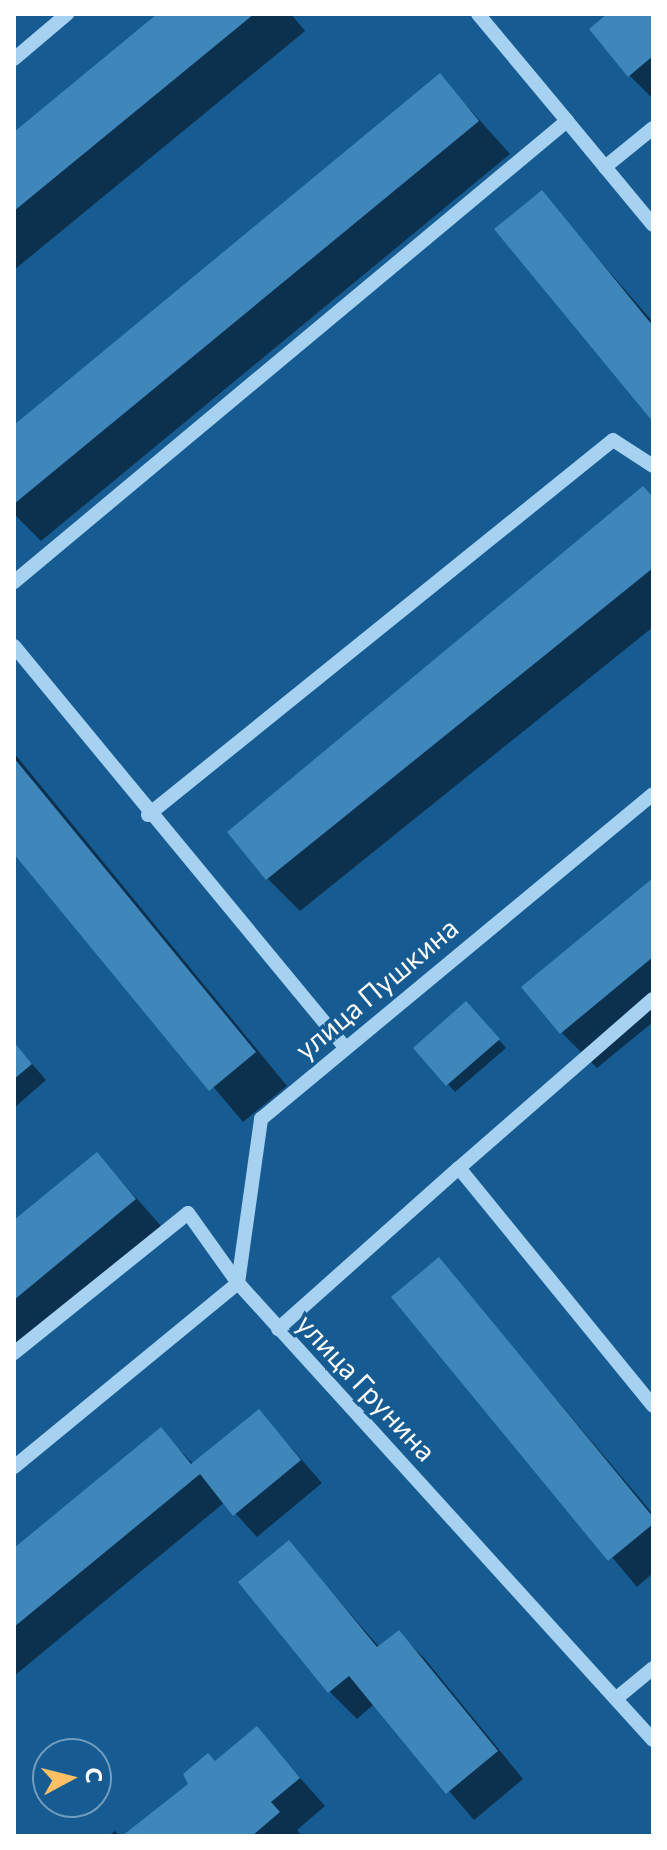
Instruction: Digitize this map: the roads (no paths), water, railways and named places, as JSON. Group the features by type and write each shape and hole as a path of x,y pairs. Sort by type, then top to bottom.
{"street":[{"path":"14,59 67,14"},
{"path":"478,14 653,225"},
{"path":"14,582 567,121"},
{"path":"605,167 653,128"},
{"path":"148,815 613,440 653,466"},
{"path":"14,646 148,815 344,1046"},
{"name":"улица Пушкина","path":"238,1283 261,1119 344,1046 653,794"},
{"path":"278,1329 653,999"},
{"path":"459,1168 653,1406"},
{"name":"улица Грунина","path":"14,1353 188,1213 238,1283 278,1329 618,1697 653,1740"},
{"path":"14,1467 238,1283"},
{"path":"618,1697 653,1668"}]}
